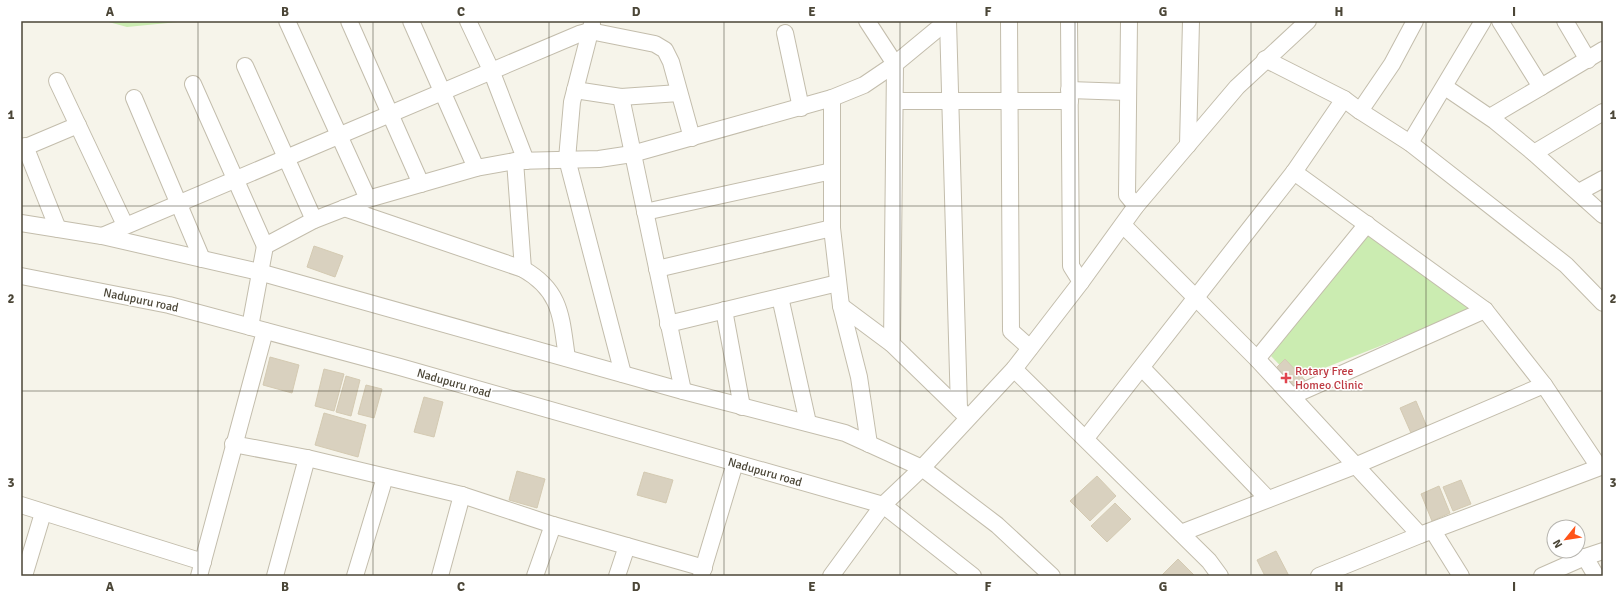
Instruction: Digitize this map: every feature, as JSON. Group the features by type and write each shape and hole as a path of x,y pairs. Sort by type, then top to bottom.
{"street":[{"path":"287,21 368,199"},
{"path":"349,21 421,184"},
{"path":"411,21 476,168"},
{"path":"468,21 491,70 521,161 523,269"},
{"path":"867,21 895,64 892,344"},
{"path":"1009,21 1011,331 1030,348"},
{"path":"1069,21 1071,266 1081,282"},
{"path":"1129,21 1127,196 1136,206"},
{"path":"1188,145 1191,21"},
{"path":"831,576 883,505 922,468 964,414 1014,368 1081,282 1136,206 1237,87 1265,59 1308,21"},
{"path":"1360,111 1392,64 1415,21"},
{"path":"1410,143 1445,87 1483,21"},
{"path":"1500,21 1541,87"},
{"path":"1565,21 1588,60"},
{"path":"265,246 314,220 368,199 476,168 521,161 599,159 632,154 801,108 832,98 864,86 895,64 944,22"},
{"path":"944,22 950,102 964,414"},
{"path":"591,26 571,108 567,159 623,374"},
{"path":"102,236 125,224 579,34 591,26 654,44 666,50 671,62 692,138"},
{"path":"785,33 801,108"},
{"path":"1490,117 1603,50"},
{"path":"1265,59 1344,99 1410,143 1566,264 1603,303"},
{"path":"245,66 314,220"},
{"path":"57,80 125,224"},
{"path":"21,505 201,569 233,444 257,329 259,272 265,246 193,84"},
{"path":"1445,87 1490,117 1534,152 1603,215"},
{"path":"575,90 621,97 679,93"},
{"path":"895,101 1010,102 1070,95 1128,92"},
{"path":"621,97 682,391"},
{"path":"134,98 202,259"},
{"path":"832,98 832,228 841,306 859,378 869,444"},
{"path":"1086,438 1294,172 1344,99"},
{"path":"1534,152 1603,112"},
{"path":"58,229 23,147 78,125"},
{"path":"645,212 832,171"},
{"path":"1294,172 1485,310 1544,385 1601,466 1427,533 1335,573 1319,576"},
{"path":"1579,192 1603,179"},
{"path":"344,208 523,269 539,278 551,291 562,321 567,358"},
{"path":"21,223 102,236 259,272 682,391 846,433 922,468 997,525 1052,576"},
{"path":"1257,360 1367,224"},
{"path":"1123,225 1257,360 1357,465 1427,533 1461,576"},
{"path":"657,270 832,228"},
{"name":"Nadupuru road","path":"21,276 169,305 408,370 883,505"},
{"path":"668,324 838,283"},
{"path":"780,297 808,424"},
{"path":"841,306 892,344 964,414"},
{"path":"724,310 742,407"},
{"path":"1292,396 1485,310"},
{"path":"1014,368 1209,561 1220,576"},
{"path":"1142,368 1268,499"},
{"path":"1180,533 1357,465 1544,385"},
{"path":"233,444 307,458 462,495 553,525 627,546 703,572 735,463"},
{"path":"275,576 307,458"},
{"path":"355,576 385,477"},
{"path":"440,576 462,495"},
{"path":"883,505 973,576"},
{"path":"24,576 43,513"},
{"path":"535,576 553,525"},
{"path":"617,576 627,546"},
{"path":"1586,557 1603,551"},
{"path":"1542,576 1580,559"},
{"path":"1586,559 1596,576"}],"green space":[{"path":"105,21 188,21 127,27"},
{"path":"1368,231 1474,309 1294,380 1271,356"}],"building":[{"path":"314,246 343,256 335,277 307,267"},
{"path":"270,357 299,365 292,393 263,385"},
{"path":"1285,359 1305,380 1293,391 1273,371"},
{"path":"324,369 344,374 334,411 315,406"},
{"path":"346,376 360,380 351,416 336,412"},
{"path":"366,385 382,389 374,418 358,414"},
{"path":"424,397 443,402 434,437 414,432"},
{"path":"1416,401 1427,427 1411,433 1400,408"},
{"path":"324,413 366,425 358,457 315,445"},
{"path":"517,471 545,479 537,508 509,500"},
{"path":"644,472 673,480 666,503 637,495"},
{"path":"1097,476 1116,496 1090,521 1070,501"},
{"path":"1461,480 1471,504 1453,511 1443,487"},
{"path":"1439,486 1450,513 1432,521 1421,494"},
{"path":"1115,503 1131,519 1107,542 1091,526"},
{"path":"1276,551 1289,576 1265,576 1257,560"},
{"path":"1178,559 1195,576 1161,576"}],"place":[{"name":"Rotary Free Homeo Clinic","path":"1286,378"}]}
